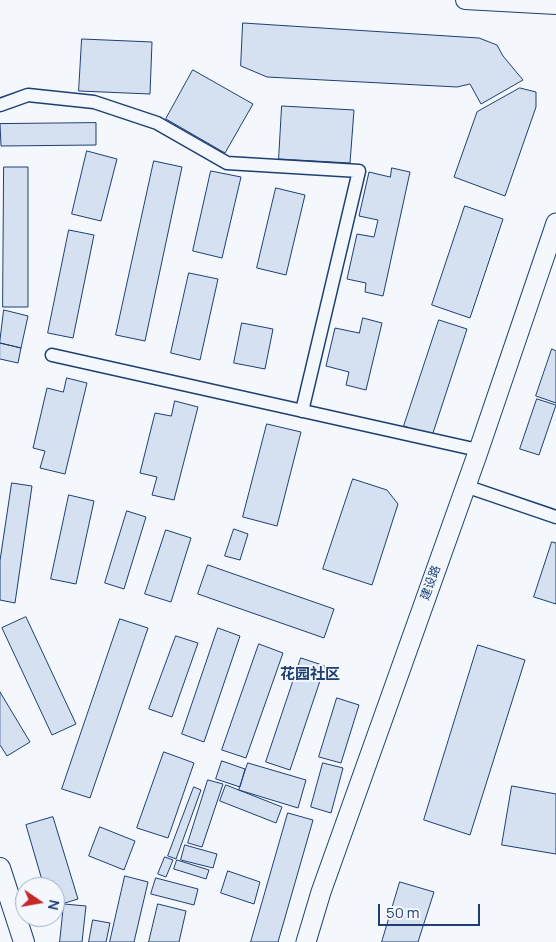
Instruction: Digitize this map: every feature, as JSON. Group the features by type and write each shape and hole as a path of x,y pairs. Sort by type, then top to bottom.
{"highway":[{"path":"0,868 5,903 24,942"}],"main road":[{"path":"465,0 556,5"},
{"name":"建设路","path":"306,942 321,892 478,450 556,223"},
{"name":"建设路","path":"318,942 334,889 556,257"}],"street":[{"path":"0,104 28,95 94,102 157,122 227,164 359,171 302,411"},
{"path":"52,355 478,450"},
{"path":"474,489 556,517"}],"building":[{"path":"243,23 479,38 497,45 503,56 523,80 481,104 470,84 457,87 267,77 241,66"},
{"path":"82,39 152,42 150,94 79,91"},
{"path":"193,70 253,104 225,153 166,119"},
{"path":"520,88 536,92 536,107 505,196 454,177 477,112"},
{"path":"282,106 354,110 350,163 279,159"},
{"path":"96,123 96,145 1,146 0,124"},
{"path":"87,151 117,159 101,221 72,214"},
{"path":"154,161 182,167 145,341 116,335"},
{"path":"4,167 28,167 28,307 3,307"},
{"path":"392,168 410,172 383,296 365,292 366,283 347,279 357,234 374,237 378,220 359,216 369,172 390,177"},
{"path":"211,171 241,177 222,258 193,251"},
{"path":"276,188 305,195 286,275 257,268"},
{"path":"465,206 503,219 470,318 432,305"},
{"path":"69,230 94,235 73,338 48,333"},
{"path":"189,273 218,279 200,360 171,353"},
{"path":"4,310 28,316 21,348 0,343"},
{"path":"363,318 382,323 366,390 346,385 349,372 326,366 335,328 359,333"},
{"path":"439,320 467,329 432,436 404,426"},
{"path":"242,323 273,329 265,369 234,363"},
{"path":"0,343 21,348 18,363 0,359"},
{"path":"552,349 556,351 556,403 536,396"},
{"path":"67,378 87,383 65,474 40,468 45,451 33,448 47,388 63,392"},
{"path":"537,399 556,405 539,455 520,449"},
{"path":"175,401 198,407 174,500 152,495 157,477 140,473 155,413 171,416"},
{"path":"267,424 301,432 277,526 243,517"},
{"path":"353,479 387,490 398,504 372,585 323,569"},
{"path":"12,483 32,486 15,603 0,600 0,561"},
{"path":"69,495 94,501 76,584 51,579"},
{"path":"127,511 146,517 124,589 105,583"},
{"path":"234,529 248,534 240,560 225,556"},
{"path":"166,530 191,538 171,602 145,594"},
{"path":"552,542 556,543 556,604 534,597"},
{"path":"208,565 334,609 324,638 198,594"},
{"path":"26,617 76,724 52,735 2,628"},
{"path":"120,619 148,628 90,798 62,789"},
{"path":"218,628 240,636 204,742 182,734"},
{"path":"176,636 198,643 172,717 149,709"},
{"path":"259,644 283,653 246,758 222,750"},
{"path":"478,645 525,660 470,835 424,820"},
{"path":"301,658 325,666 290,770 266,762"},
{"path":"0,692 30,742 7,756 0,745"},
{"path":"337,698 359,705 341,763 319,757"},
{"path":"164,752 194,763 168,838 137,828"},
{"path":"222,761 245,769 240,787 216,779"},
{"path":"248,763 306,780 298,808 239,790"},
{"path":"323,763 343,768 331,813 311,807"},
{"path":"208,780 223,784 202,847 188,843"},
{"path":"226,785 282,807 276,823 220,801"},
{"path":"512,786 556,794 556,854 502,845"},
{"path":"194,787 201,790 176,859 168,856"},
{"path":"288,813 313,820 278,942 251,942"},
{"path":"53,817 78,899 65,903 65,877 41,877 26,825"},
{"path":"100,827 135,841 124,870 89,856"},
{"path":"185,845 217,854 213,868 181,860"},
{"path":"165,857 173,860 166,877 158,874"},
{"path":"177,860 209,870 206,879 174,869"},
{"path":"228,871 260,882 254,904 221,893"},
{"path":"125,876 148,882 134,942 110,942"},
{"path":"156,878 198,889 194,905 151,894"},
{"path":"400,882 434,892 418,942 382,942"},
{"path":"65,904 86,906 82,942 60,942 62,927 65,927"},
{"path":"158,904 186,911 179,942 149,942"},
{"path":"93,920 110,923 106,942 89,942"}],"district":[{"name":"花园社区","path":"310,675"}]}
